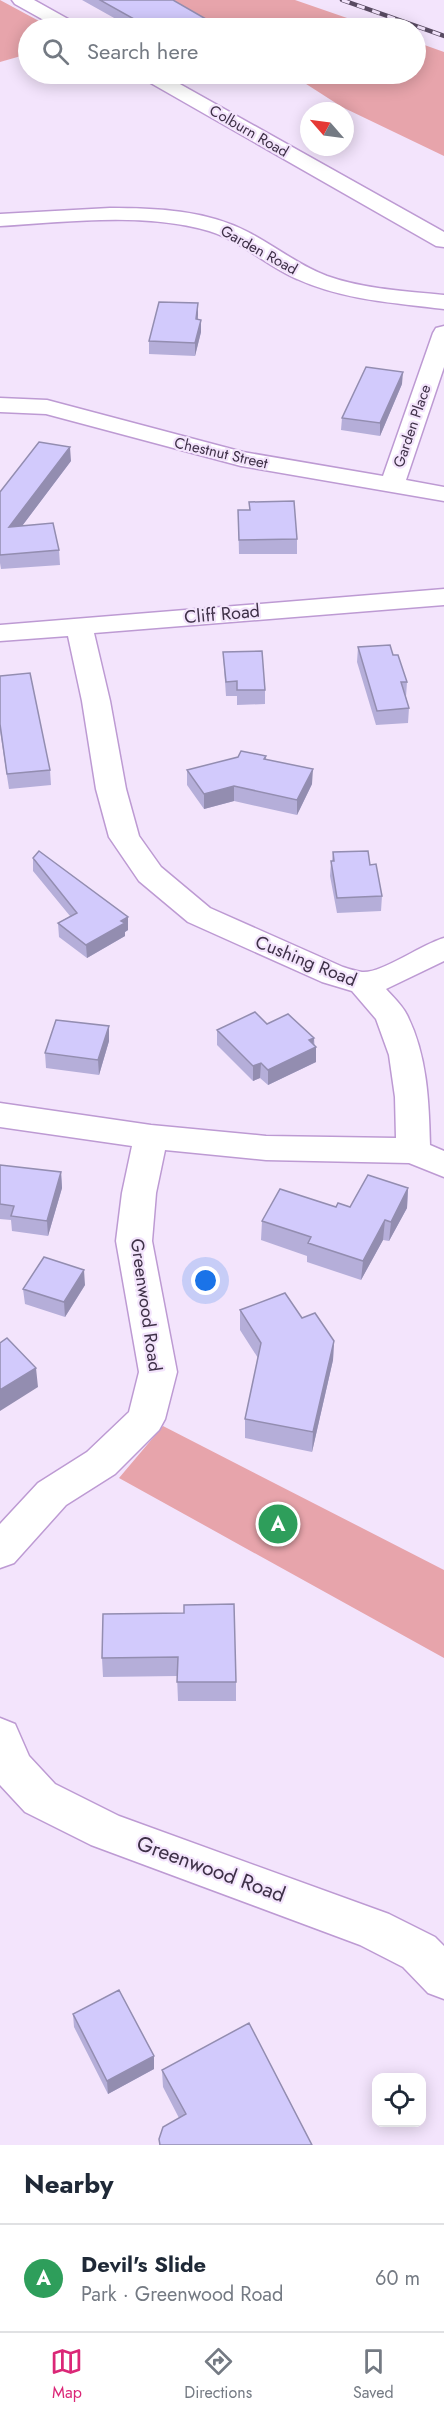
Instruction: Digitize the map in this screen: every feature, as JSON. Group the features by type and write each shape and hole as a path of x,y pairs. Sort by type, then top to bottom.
{"street":[{"path":"21,0 52,18"},
{"name":"Colburn Road","path":"167,84 444,241"},
{"name":"Garden Road","path":"0,220 134,215 198,222 236,234 275,260 315,279 348,288 444,302"},
{"name":"Garden Place","path":"392,486 444,333"},
{"name":"Chestnut Street","path":"0,405 47,407 241,459 444,494"},
{"name":"Cliff Road","path":"0,633 444,597"},
{"name":"Cushing Road","path":"79,626 96,701 111,789 124,837 150,874 199,915 333,975 363,983 391,1016 405,1055 412,1097 413,1151"},
{"path":"363,983 383,979 444,948"},
{"path":"0,1115 151,1137 266,1148 413,1151 444,1165"},
{"name":"Greenwood Road","path":"6,1539 52,1494 101,1463 146,1419 158,1372 134,1241 139,1193 151,1137"},
{"name":"Greenwood Road","path":"0,1737 12,1768 40,1798 106,1831 373,1929 419,1952 444,1977"}],"shaded area":[{"path":"0,0 33,18 18,18 18,57 0,62"},
{"path":"160,0 295,0 347,18 192,18"},
{"path":"426,46 444,52 444,156 354,113 354,102 334,102 306,84 426,84"},
{"path":"163,1426 444,1570 444,1658 119,1478"}],"building":[{"path":"100,0 173,0 204,18 132,18"},
{"path":"159,302 198,303 196,319 201,320 195,343 149,341"},
{"path":"366,367 403,372 380,423 342,418"},
{"path":"39,442 70,447 9,527 53,523 59,550 0,555 0,492"},
{"path":"294,501 297,539 239,540 238,510 250,510 249,502"},
{"path":"390,645 393,655 398,655 407,682 401,682 409,708 377,711 358,647"},
{"path":"262,651 265,690 237,690 237,681 226,682 223,652"},
{"path":"30,673 50,770 7,774 0,724 0,676"},
{"path":"241,751 266,756 264,759 313,769 297,800 234,786 204,794 187,770 238,757"},
{"path":"39,851 128,917 121,921 125,923 86,945 58,923 77,913 33,858"},
{"path":"368,851 370,865 376,864 382,896 337,898 331,861 334,861 333,852"},
{"path":"255,1012 267,1024 288,1014 314,1038 309,1040 316,1047 268,1070 261,1063 253,1066 217,1030"},
{"path":"56,1020 109,1026 98,1060 45,1053"},
{"path":"0,1165 61,1172 47,1221 11,1216 14,1206 0,1204"},
{"path":"368,1175 408,1188 391,1222 385,1220 363,1261 308,1243 311,1237 262,1221 280,1189 336,1207 338,1203 350,1207"},
{"path":"44,1257 84,1270 64,1302 23,1289"},
{"path":"285,1293 302,1318 315,1313 334,1341 313,1432 245,1419 261,1343 240,1310"},
{"path":"7,1338 36,1368 0,1390 0,1343"},
{"path":"234,1604 236,1682 177,1682 178,1657 102,1658 103,1614 184,1613 184,1605"},
{"path":"119,1990 154,2056 107,2081 73,2014"},
{"path":"249,2023 312,2145 160,2145 159,2139 163,2127 186,2114 162,2070"}],"railway":[{"path":"342,0 393,18"},
{"path":"426,30 444,36"}],"place":[{"name":"Devil's Slide","path":"278,1524"}]}
